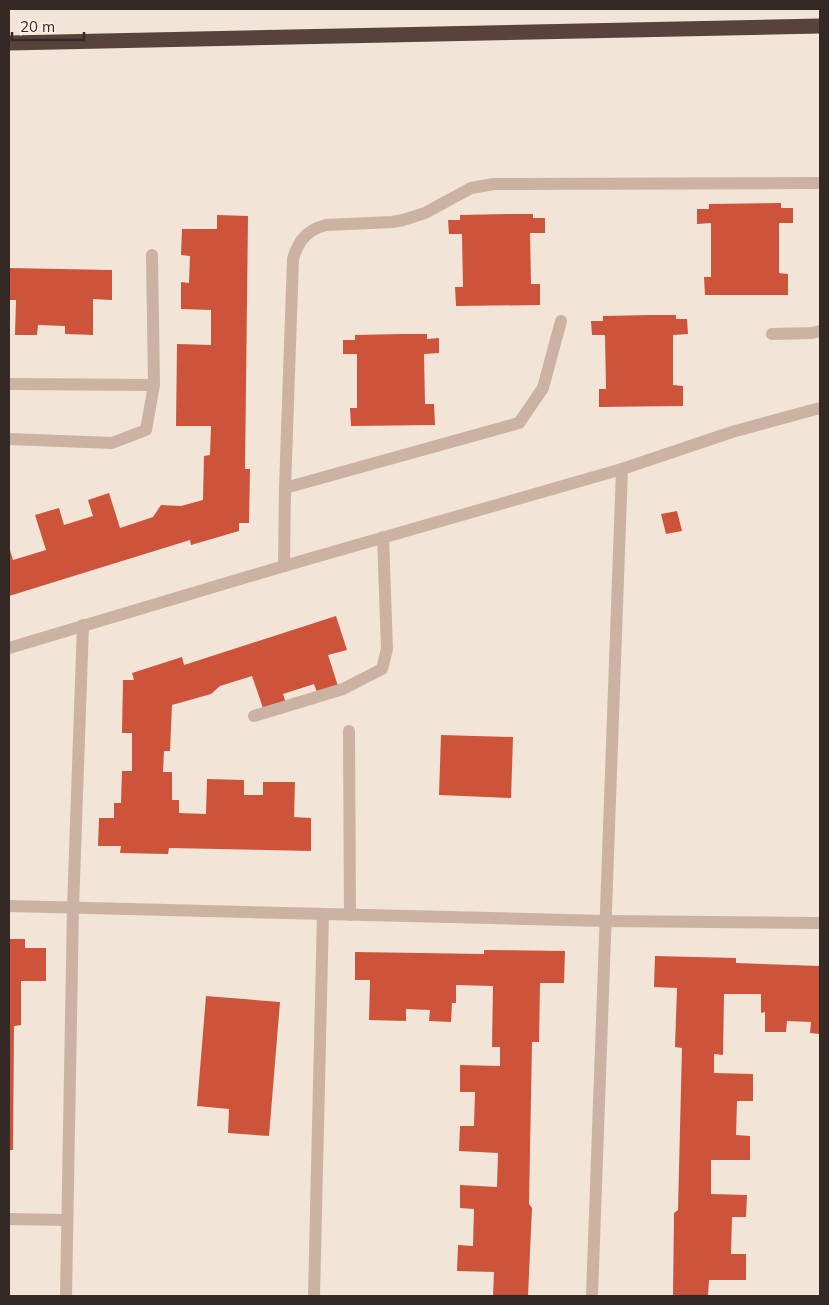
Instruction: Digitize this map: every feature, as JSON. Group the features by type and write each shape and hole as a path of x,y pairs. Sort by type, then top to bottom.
{"highway":[{"path":"9,43 820,26"}],"street":[{"path":"284,566 293,259 300,240 316,228 326,225 404,220 426,213 471,188 494,184 820,183"},
{"path":"9,440 112,443 146,430 154,385 152,255"},
{"path":"285,488 519,424 543,388 561,321"},
{"path":"772,334 820,331"},
{"path":"9,384 154,385"},
{"path":"9,648 383,537 622,469 732,432 820,408"},
{"path":"592,1296 622,469"},
{"path":"254,716 342,689 382,668 387,649 383,537"},
{"path":"66,1296 73,908 83,626"},
{"path":"348,731 350,915"},
{"path":"9,906 606,921 820,922"},
{"path":"314,1296 323,914"},
{"path":"9,1219 67,1220"}],"building":[{"path":"781,203 781,208 793,208 793,223 779,223 779,273 788,274 788,295 705,295 704,277 711,277 711,223 697,224 697,209 709,209 709,204"},
{"path":"533,214 533,218 545,218 545,233 530,233 531,284 540,284 540,305 456,306 455,287 463,287 462,234 449,234 448,220 460,220 460,215"},
{"path":"217,215 248,216 245,469 250,469 249,523 239,523 239,531 191,545 190,540 9,596 9,547 13,560 46,550 35,515 59,508 64,525 93,516 88,500 109,493 120,528 153,517 161,505 181,506 203,500 204,456 210,455 211,426 176,426 177,344 211,345 211,310 181,309 181,282 189,283 190,256 181,255 182,229 217,229"},
{"path":"9,268 112,270 112,300 93,299 93,335 65,334 65,326 38,325 37,335 15,335 16,300 9,300"},
{"path":"676,315 676,319 687,319 688,334 673,335 673,385 683,386 683,406 599,407 599,389 606,389 605,335 592,335 591,321 603,321 603,316"},
{"path":"427,334 427,339 439,338 439,353 424,354 425,404 434,404 435,425 351,426 350,408 357,408 357,354 343,354 343,340 355,340 355,335"},
{"path":"677,511 682,531 666,534 661,514"},
{"path":"336,616 347,650 328,655 338,686 317,692 314,684 283,694 286,703 264,711 252,676 220,686 211,694 172,705 170,751 164,751 163,772 172,772 172,800 179,800 179,813 206,814 207,779 244,780 244,795 263,795 263,782 295,782 294,817 311,818 311,851 169,848 168,854 120,853 121,846 98,846 99,818 114,818 114,803 121,803 122,771 132,771 132,733 122,733 123,680 134,680 132,673 182,657 184,665"},
{"path":"441,735 513,737 511,798 439,795"},
{"path":"9,939 25,939 25,948 46,948 46,981 21,981 21,1025 14,1026 13,1150 9,1150"},
{"path":"484,950 565,951 564,983 540,983 539,1042 532,1042 529,1204 532,1208 528,1296 493,1296 494,1272 457,1271 458,1245 473,1246 474,1209 460,1208 460,1185 497,1187 498,1153 459,1151 460,1126 474,1126 475,1092 460,1092 460,1065 500,1066 500,1047 492,1047 493,986 456,985 456,1003 452,1003 451,1022 429,1021 430,1010 406,1009 406,1021 369,1020 370,980 355,980 355,952 484,954"},
{"path":"655,956 736,958 736,963 820,966 820,1034 810,1033 811,1022 787,1021 786,1032 765,1032 765,1012 761,1013 761,994 724,994 723,1055 714,1054 714,1073 753,1074 753,1101 737,1101 736,1135 750,1136 750,1160 711,1160 711,1194 747,1195 746,1217 732,1217 731,1254 746,1254 746,1280 709,1280 708,1296 673,1296 674,1213 678,1210 682,1048 675,1047 677,988 654,987"},
{"path":"206,996 280,1002 269,1136 228,1133 229,1109 197,1106"}]}
